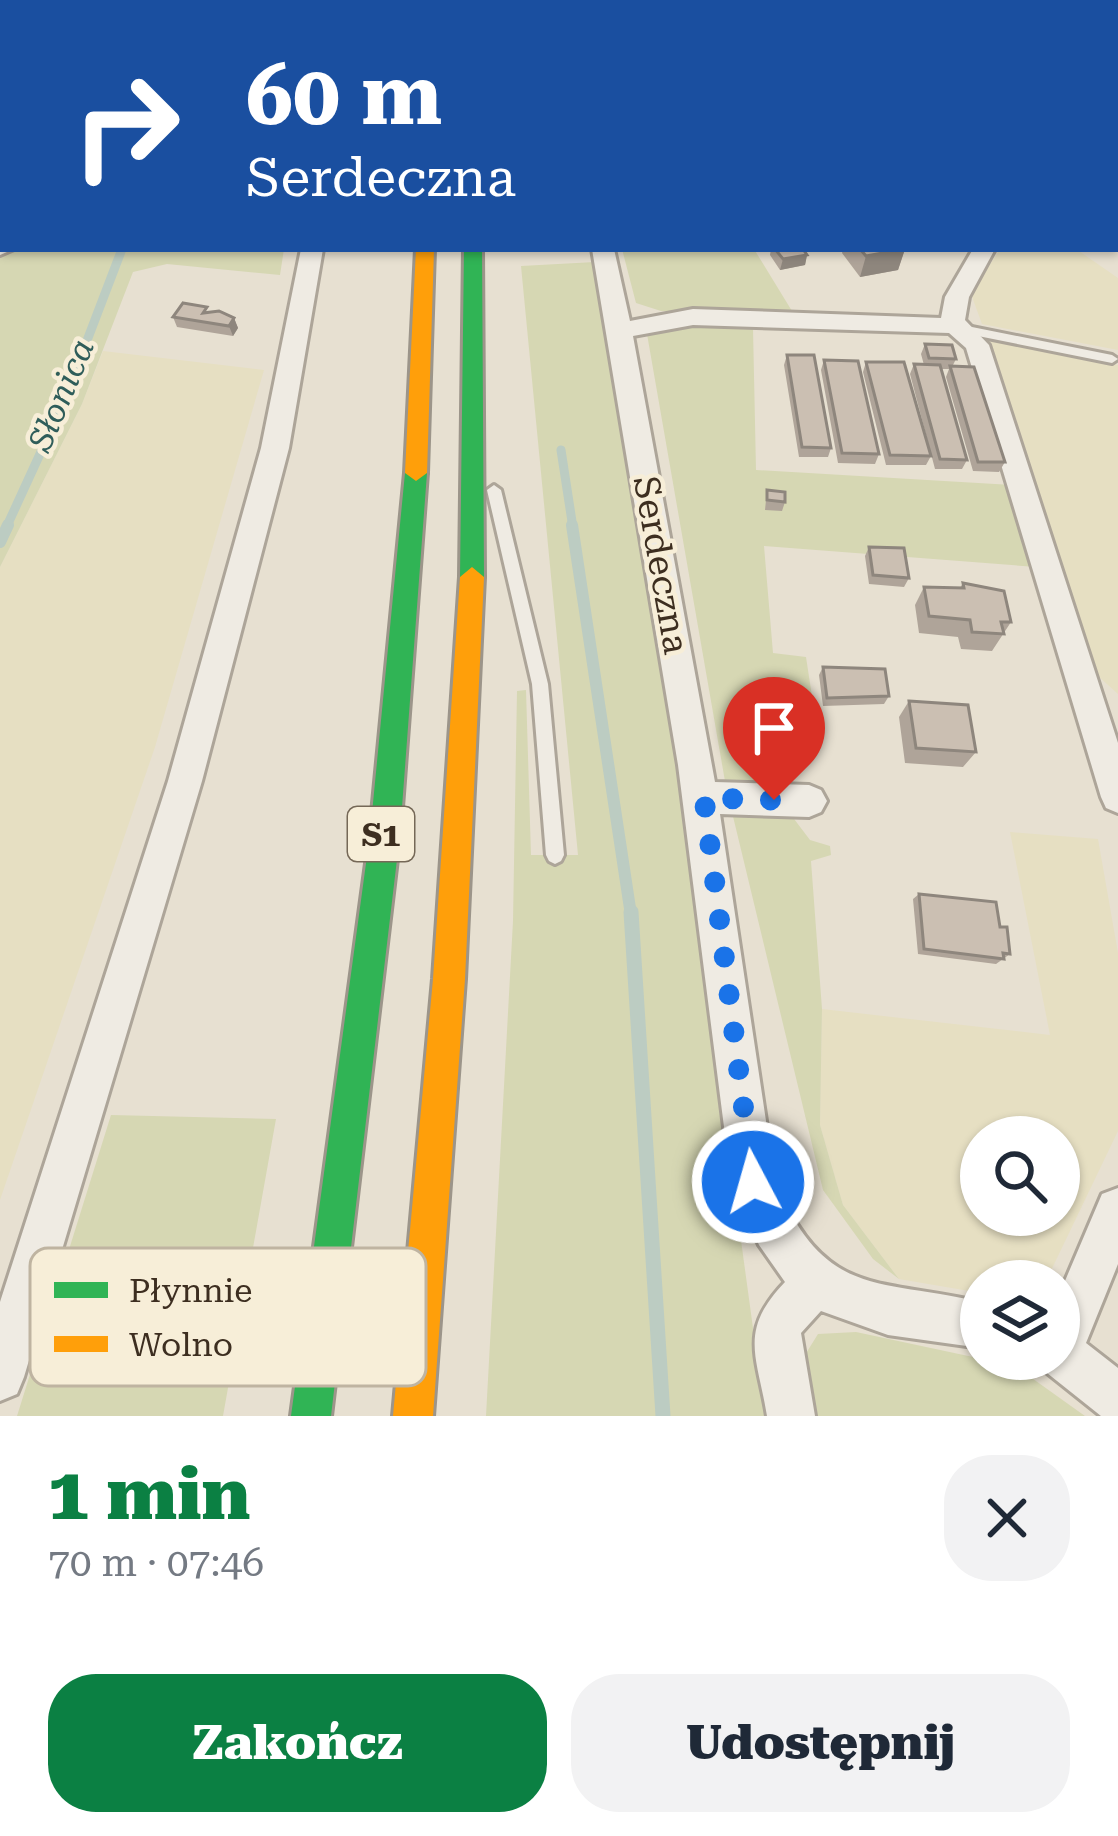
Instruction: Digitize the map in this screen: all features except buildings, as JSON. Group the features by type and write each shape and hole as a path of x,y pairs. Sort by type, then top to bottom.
{"main road":[{"name":"S1","path":"333,1248 401,643 423,354 425,252"},
{"name":"S1","path":"426,1264 440,1101 477,419 473,252"},
{"name":"S1","path":"311,1416 315,1386"},
{"name":"S1","path":"413,1416 416,1386"}],"street":[{"path":"40,1248 185,781 275,448 311,252"},
{"name":"Serdeczna","path":"604,252 622,331 649,510 704,798 753,1182 775,1237 815,1284 886,1312 960,1322"},
{"path":"982,252 957,296 957,325 977,346 1106,708 1118,796"},
{"path":"622,331 692,317 854,326 957,325"},
{"path":"704,798 809,801"},
{"path":"1080,1301 1118,1210"},
{"path":"0,1377 30,1280"},
{"path":"791,1416 776,1325 815,1284"},
{"path":"1080,1368 1118,1400"}],"lane":[{"path":"957,325 1112,359"},
{"path":"477,419 540,684 555,855"}],"shaded area":[{"path":"998,252 1080,252 1118,278 1118,350 982,324 971,294"},
{"path":"987,336 1118,365 1118,694 1097,675"},
{"path":"103,351 264,370 155,747 0,1200 0,567 82,404"},
{"path":"1010,832 1098,839 1118,953 1118,1131 1080,1210 1080,1116 960,1116 960,1236 1068,1236 1056,1260 960,1260 960,1289 899,1279 843,1205 820,1125 822,1009 1050,1035"}],"green space":[{"path":"10,252 284,252 280,275 167,264 133,272 82,404 0,567 0,256"},
{"path":"623,252 756,252 795,316 661,311 636,303"},
{"path":"595,262 663,669 765,1416 486,1416 513,921 517,691 526,690 531,855 578,855 521,266"},
{"path":"694,325 753,328 756,470 1012,485 1036,567 764,546 773,653 806,657 817,729 759,727 764,788 726,787 647,334"},
{"path":"730,804 785,807 810,840 830,846 831,855 811,861 822,1009 820,1125 843,1205 899,1279 873,1259 823,1190"},
{"path":"111,1115 276,1119 253,1248 69,1248"},
{"path":"856,1332 960,1354 960,1380 1035,1380 1085,1416 808,1416 800,1363 818,1334"},
{"path":"30,1374 30,1386 228,1386 223,1416 17,1416"}],"waterway":[{"name":"Słonica","path":"6,528 62,406 121,252"},
{"path":"561,450 573,528"},
{"name":"Słonica","path":"0,542 8,525"},
{"path":"572,525 631,915"},
{"path":"631,912 663,1416"}],"traffic: fast":[{"path":"472,577 473,252"},
{"path":"332,1248 385,834 416,473"},
{"path":"311,1416 315,1386"}],"traffic: slow":[{"path":"416,473 425,252"},
{"path":"426,1258 449,979 472,577"},
{"path":"413,1416 415,1386"}],"route":[{"path":"753,1182 704,798 774,800"}]}
